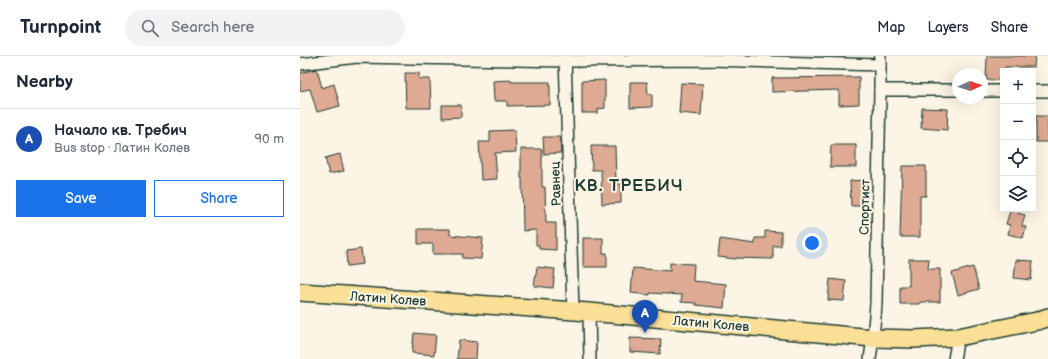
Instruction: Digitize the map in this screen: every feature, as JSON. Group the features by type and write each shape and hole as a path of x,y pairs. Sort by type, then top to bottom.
{"main road":[{"name":"Латин Колев","path":"300,292 581,312 873,338 914,339 958,337 1037,322 1048,317"}],"street":[{"path":"300,64 357,57 880,60"},
{"name":"Равнец","path":"565,58 581,312 590,359"},
{"name":"Спортист","path":"870,359 876,304 880,60"},
{"path":"880,90 952,90"},
{"path":"988,90 1000,91"},
{"path":"1036,91 1048,91"},
{"path":"954,359 958,337"}],"building":[{"path":"987,56 1035,56 1034,67 1000,68 1000,80 988,80 988,68 986,68"},
{"path":"317,69 322,88 334,84 340,106 317,112 310,89 300,91 300,73"},
{"path":"405,73 419,73 419,79 430,79 431,108 406,108"},
{"path":"859,77 859,104 839,105 839,90 772,92 772,78"},
{"path":"511,80 511,82 550,82 550,105 507,106 507,101 494,101 493,81"},
{"path":"605,80 605,108 598,109 598,113 582,113 582,81"},
{"path":"630,82 647,82 648,94 652,94 652,107 630,108"},
{"path":"681,83 703,84 701,115 679,113"},
{"path":"442,105 461,105 461,117 442,118"},
{"path":"922,108 948,109 947,130 921,128"},
{"path":"1036,116 1048,116 1048,142 1036,142"},
{"path":"515,130 516,152 495,153 497,179 481,180 479,142 490,142 490,131"},
{"path":"543,137 560,137 561,153 544,154"},
{"path":"831,145 856,145 856,167 830,167"},
{"path":"591,146 615,146 616,184 621,184 621,203 602,204 601,170 592,170"},
{"path":"521,149 542,149 542,187 545,187 546,223 556,223 556,250 539,249 539,245 536,245 536,230 523,231"},
{"path":"340,154 344,171 329,174 325,158"},
{"path":"902,166 926,166 926,196 920,196 920,237 900,237"},
{"path":"864,180 864,206 851,206 850,181"},
{"path":"1010,212 1025,215 1022,226 1026,227 1023,238 1008,234 1010,225 1006,224"},
{"path":"418,229 450,229 450,235 483,238 481,259 462,258 463,254 433,254 433,244 418,244"},
{"path":"765,231 781,232 781,246 773,246 773,259 736,259 718,257 720,239 755,244 755,238 765,238"},
{"path":"583,238 603,238 603,253 607,253 607,267 583,267"},
{"path":"361,249 363,264 347,266 346,251"},
{"path":"909,259 929,259 928,269 940,269 940,302 900,304 900,286 909,286"},
{"path":"1016,260 1033,261 1031,280 1014,278"},
{"path":"670,263 694,264 693,281 726,284 724,308 681,302 682,295 650,293 650,295 631,293 633,268 670,271"},
{"path":"537,267 555,269 553,288 534,286"},
{"path":"973,267 979,289 958,295 952,273"},
{"path":"830,279 846,281 844,301 828,300"},
{"path":"414,333 436,335 434,355 412,353"},
{"path":"630,338 661,339 660,354 630,352"},
{"path":"459,340 477,342 476,359 457,359"}],"place":[{"name":"Начало кв. Требич","path":"645,333"}],"district":[{"name":"КВ. ТРЕБИЧ","path":"629,185"}]}
